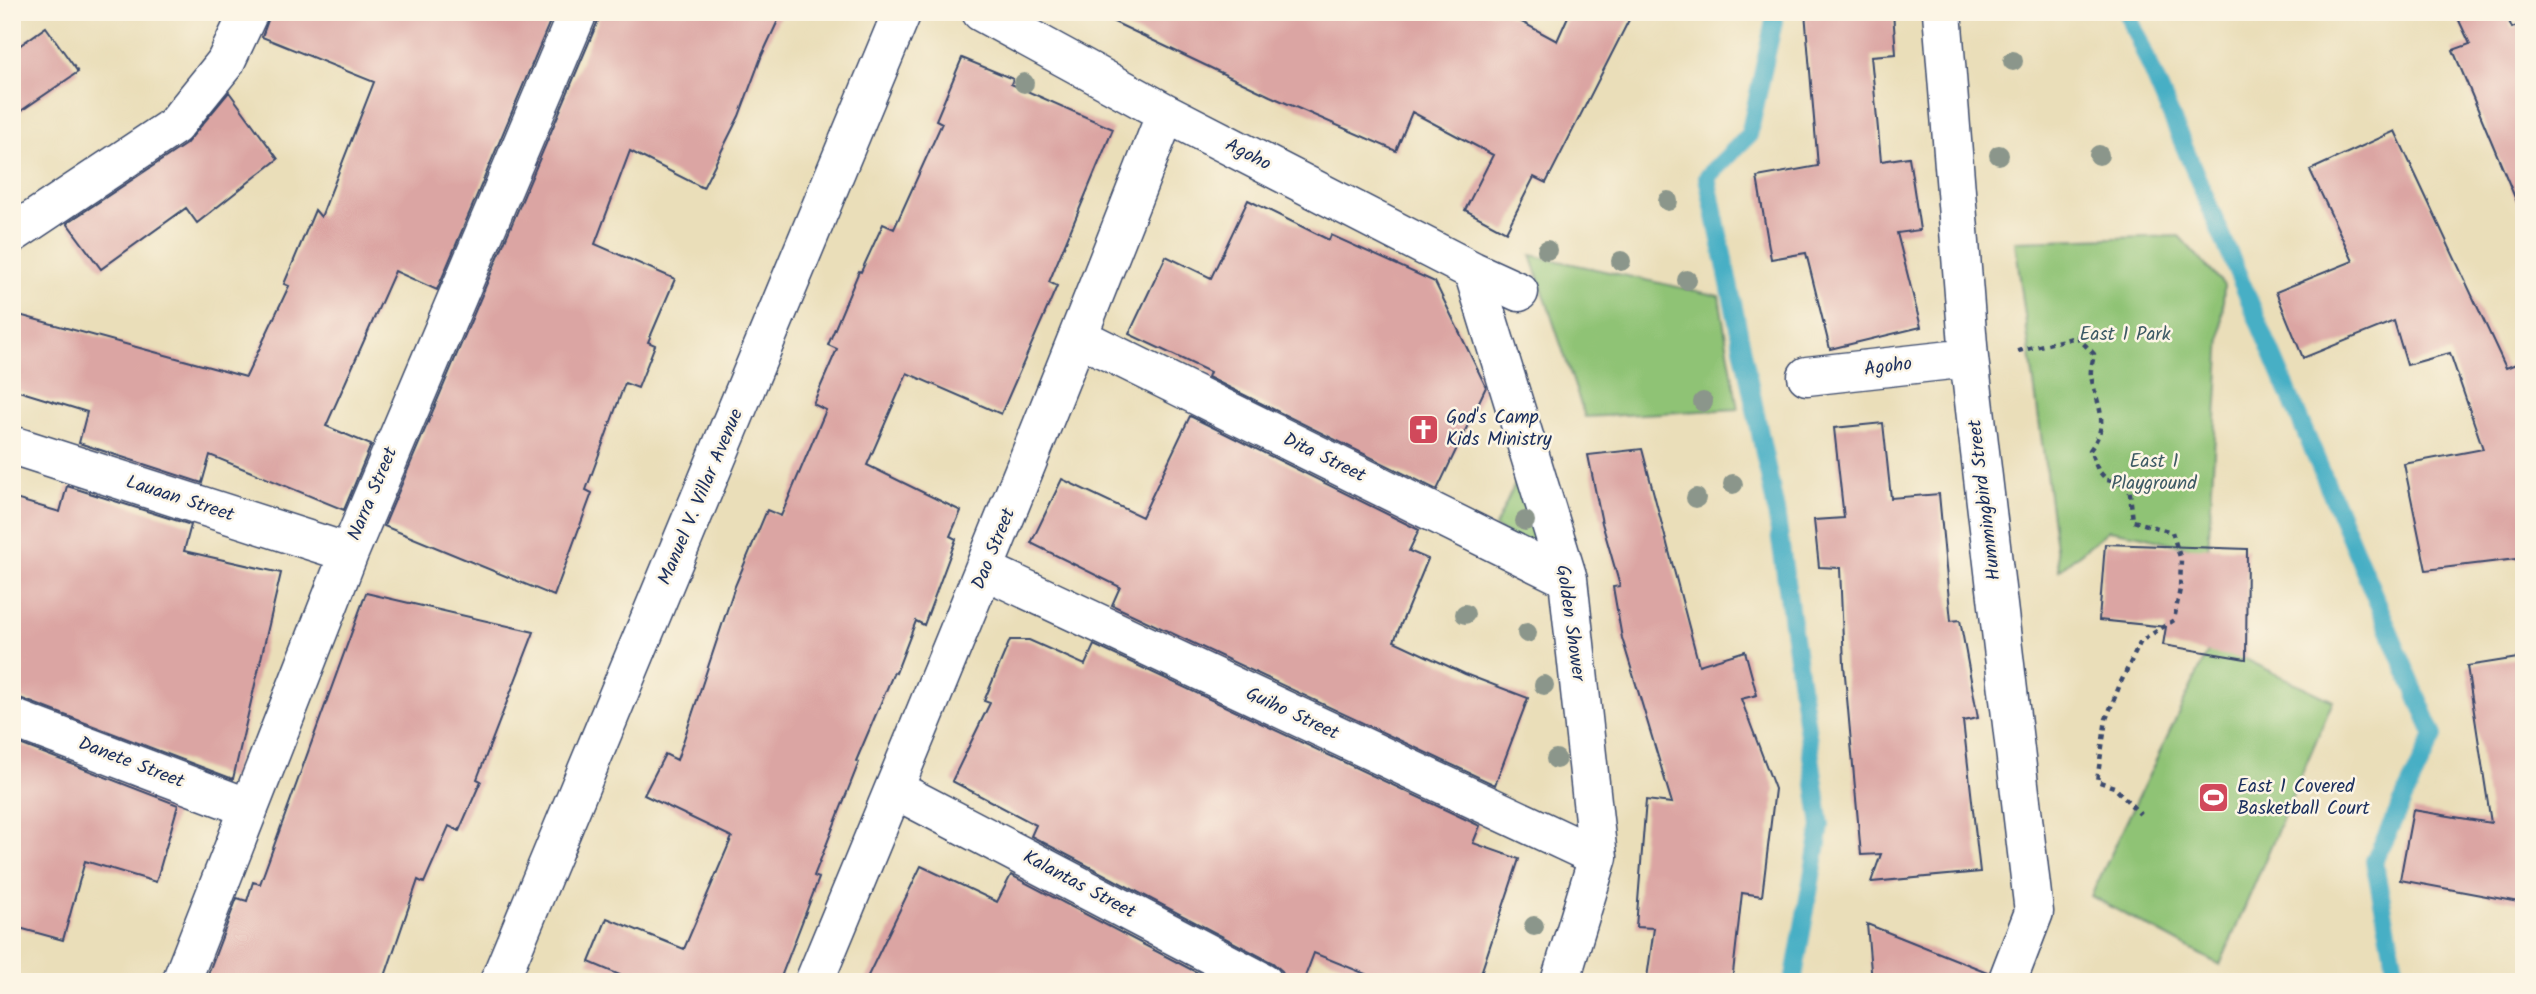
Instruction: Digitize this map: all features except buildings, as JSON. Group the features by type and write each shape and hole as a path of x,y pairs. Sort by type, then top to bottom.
{"street":[{"path":"12,234 174,126 225,63 249,12"},
{"name":"Narra Street","path":"181,982 349,553 578,12"},
{"name":"Manuel V. Villar Avenue","path":"499,982 902,12"},
{"name":"Agoho","path":"981,12 1166,113 1473,271 1520,292"},
{"name":"Hummingbird Street","path":"1942,12 1969,358 2034,912 2007,982"},
{"name":"Dao Street","path":"814,982 985,570 1166,113"},
{"name":"Golden Shower","path":"1473,271 1568,579 1598,857 1560,982"},
{"name":"Dita Street","path":"1079,337 1568,579"},
{"name":"Agoho","path":"1807,376 1969,358"},
{"name":"Lauaan Street","path":"12,445 349,553"},
{"name":"Guiho Street","path":"985,570 1598,857"},
{"name":"Danete Street","path":"12,718 249,808"},
{"name":"Kalantas Street","path":"894,789 1263,982"}],"path":[{"path":"1969,358 2035,348 2077,337 2094,354 2091,373 2103,418 2098,440 2090,450 2098,470 2107,480 2129,484 2133,522 2172,533 2181,560 2180,589 2174,620 2141,641 2106,719 2097,781 2114,787 2140,814"}],"green space":[{"name":"East 1 Park","path":"2179,236 2224,285 2208,553 2109,530 2059,570 2015,241"},
{"path":"1531,255 1719,296 1738,409 1585,417"},
{"path":"1522,469 1548,558 1495,527"},
{"name":"East 1 Covered Basketball Court","path":"2212,643 2333,701 2220,965 2091,896"}],"waterway":[{"path":"1773,12 1774,21 1749,135 1707,177 1776,511 1821,826 1793,982"},
{"path":"2127,12 2434,736 2374,861 2398,982"}],"place":[{"name":"God's Camp Kids Ministry","path":"1423,429"},
{"name":"East 1 Covered Basketball Court","path":"2214,798"}],"park label":[{"name":"East 1 Playground","path":"2154,473"}]}
